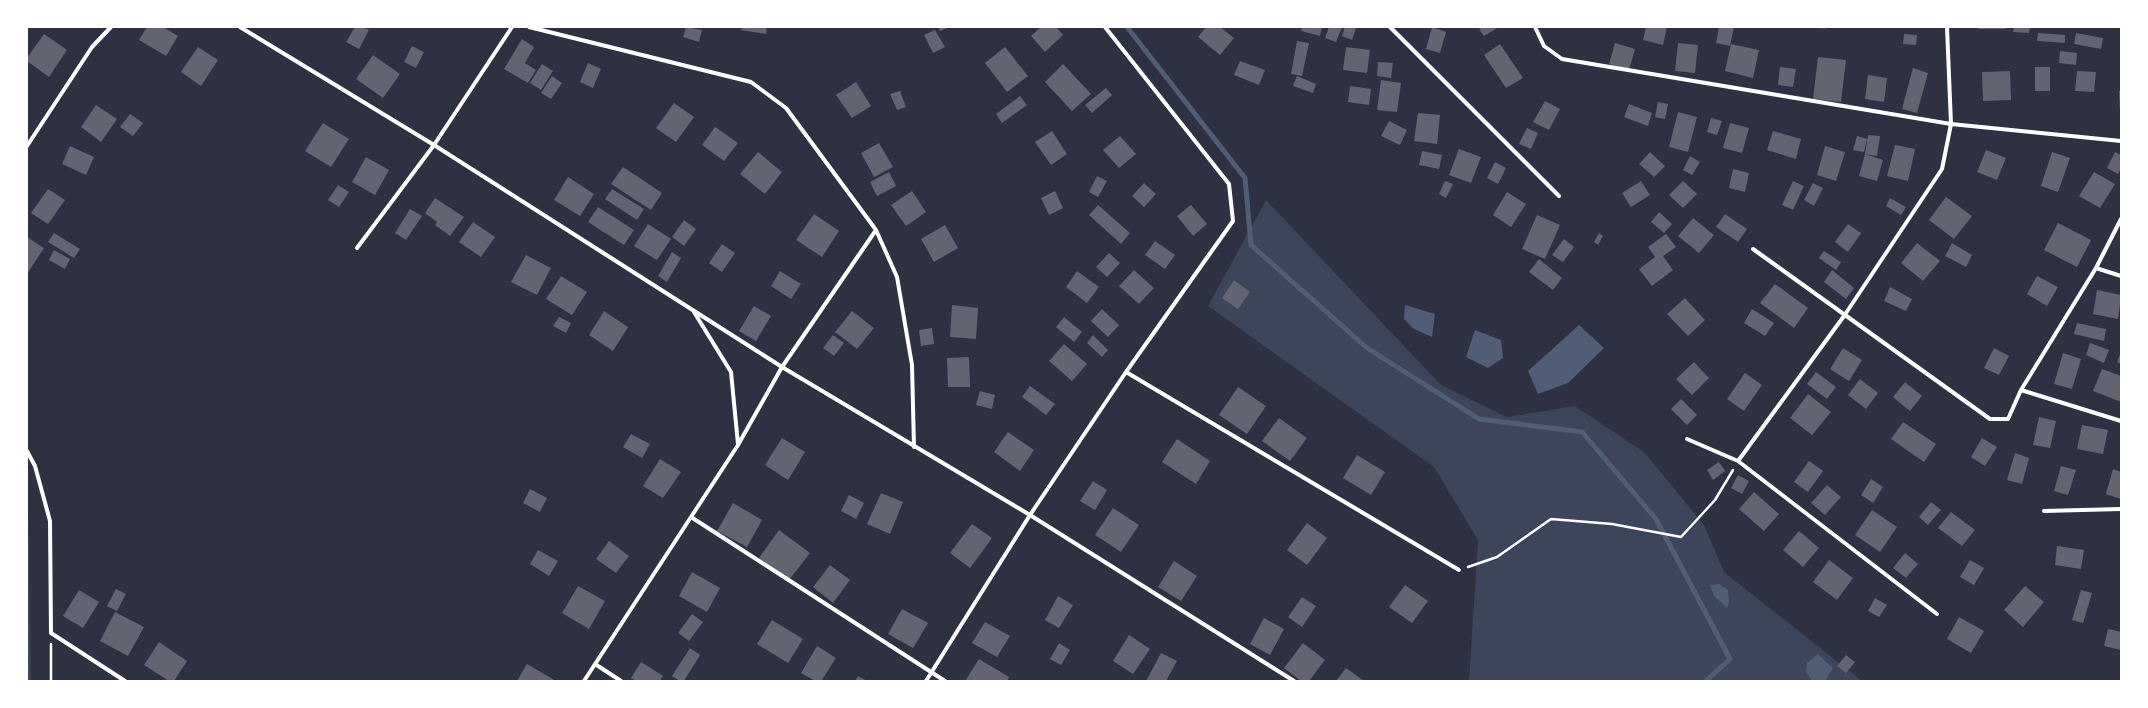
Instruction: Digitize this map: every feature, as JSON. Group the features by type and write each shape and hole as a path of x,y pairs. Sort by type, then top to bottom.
{"street":[{"path":"27,146 92,47 111,27"},
{"path":"240,27 434,145 782,368 1030,515 1294,681"},
{"path":"357,248 434,145 512,27"},
{"path":"529,27 750,82 786,108 876,230 897,277 912,365 914,447"},
{"path":"553,27 553,33"},
{"path":"926,681 1030,515 1126,372 1233,221 1229,184 1105,27"},
{"path":"1390,27 1559,196"},
{"path":"1535,27 1544,46 1562,59 1951,124 2121,141"},
{"path":"1738,461 1844,316 1942,169 1951,124 1947,27"},
{"path":"1753,249 1844,316 1990,419 2008,419 2021,390 2096,268 2121,219"},
{"path":"584,681 738,445 782,368 876,230"},
{"path":"2096,268 2121,276"},
{"path":"693,310 731,372 738,445"},
{"path":"1126,372 1459,570"},
{"path":"2021,390 2121,421"},
{"path":"1686,439 1738,461 1937,614"},
{"path":"27,451 35,466 50,521 51,633 125,681"},
{"path":"2044,511 2121,509"},
{"path":"691,517 945,681"},
{"path":"595,664 621,681"}],"path":[{"path":"1459,570 1498,558 1551,519 1612,524 1681,537 1715,500 1738,461"},
{"path":"51,633 51,681"}],"shaded area":[{"path":"1266,200 1441,385 1507,417 1575,406 1644,452 1704,525 1724,572 1862,681 1469,681 1478,540 1434,467 1208,306"},
{"path":"1405,305 1435,314 1432,337 1414,329 1404,319"},
{"path":"1579,325 1604,348 1568,383 1538,394 1528,371"},
{"path":"1475,330 1501,340 1503,358 1488,368 1466,357"},
{"path":"27,499 28,502 31,681 27,681"},
{"path":"1719,584 1728,590 1729,602 1727,608 1714,596 1710,585"},
{"path":"1818,654 1833,668 1825,681 1812,681 1806,672 1807,663"}],"building":[{"path":"147,27 163,27 178,36 166,56 139,40"},
{"path":"355,27 363,27 369,30 359,49 346,42"},
{"path":"686,27 702,30 699,42 683,37"},
{"path":"742,27 767,27 766,34 741,30"},
{"path":"938,27 950,27 940,31"},
{"path":"1041,27 1056,27 1063,35 1045,52 1031,36"},
{"path":"1206,27 1220,27 1234,38 1220,55 1198,37"},
{"path":"1302,27 1322,27 1320,36 1301,31"},
{"path":"1329,27 1342,27 1336,42 1325,38"},
{"path":"1345,27 1356,28 1352,40 1342,36"},
{"path":"1432,27 1446,32 1440,53 1426,49"},
{"path":"1482,27 1499,27 1484,36 1479,29"},
{"path":"1646,27 1667,27 1663,45 1643,40"},
{"path":"1719,27 1734,27 1730,46 1716,43"},
{"path":"1814,27 1826,27 1825,29"},
{"path":"1977,27 2006,27 2006,29 1978,29"},
{"path":"2014,27 2030,27 2029,33 2013,32"},
{"path":"935,30 945,47 933,53 924,35"},
{"path":"2038,33 2065,35 2065,43 2037,41"},
{"path":"2076,33 2103,38 2101,49 2074,44"},
{"path":"44,34 67,50 49,77 27,61 27,58"},
{"path":"1904,34 1917,35 1916,45 1903,44"},
{"path":"522,39 534,47 525,63 536,70 528,83 504,69"},
{"path":"1297,41 1309,43 1302,76 1291,74"},
{"path":"1615,43 1635,49 1629,70 1609,64"},
{"path":"1678,43 1698,45 1695,73 1675,71"},
{"path":"1500,44 1523,78 1506,88 1484,55"},
{"path":"1731,44 1759,50 1753,78 1725,71"},
{"path":"412,46 424,52 416,68 404,62"},
{"path":"198,47 218,60 201,86 181,72"},
{"path":"1005,47 1028,76 1007,92 985,63"},
{"path":"1346,47 1370,50 1367,73 1343,70"},
{"path":"2060,51 2077,53 2076,65 2059,63"},
{"path":"373,55 400,74 383,98 356,79"},
{"path":"1818,57 1846,60 1841,102 1813,99"},
{"path":"1240,61 1265,70 1259,85 1234,75"},
{"path":"1378,62 1393,63 1391,78 1377,76"},
{"path":"588,63 601,69 593,88 580,82"},
{"path":"542,64 553,71 541,90 530,83"},
{"path":"1063,64 1091,94 1072,111 1045,82"},
{"path":"1780,67 1796,69 1793,87 1778,85"},
{"path":"2035,67 2050,67 2050,91 2035,91"},
{"path":"1913,68 1928,73 1917,113 1902,109"},
{"path":"2010,71 2011,100 1983,101 1982,72"},
{"path":"2077,71 2096,72 2094,92 2075,91"},
{"path":"1868,75 1887,78 1884,102 1865,99"},
{"path":"552,76 562,83 551,99 541,93"},
{"path":"1297,76 1316,84 1313,93 1293,86"},
{"path":"1381,80 1401,83 1397,112 1377,110"},
{"path":"856,82 871,106 852,118 836,95"},
{"path":"1350,86 1371,89 1369,105 1348,102"},
{"path":"1106,88 1112,95 1092,113 1085,105"},
{"path":"900,91 906,107 897,110 890,94"},
{"path":"2119,91 2121,91 2121,112 2120,112"},
{"path":"1020,96 1027,105 1002,123 996,114"},
{"path":"1545,101 1560,109 1549,130 1533,122"},
{"path":"1658,102 1668,104 1665,119 1655,117"},
{"path":"674,103 694,117 676,142 656,128"},
{"path":"1629,104 1652,113 1648,126 1624,117"},
{"path":"96,105 117,119 101,142 81,127"},
{"path":"1678,112 1697,117 1688,152 1669,147"},
{"path":"1418,113 1440,115 1437,144 1414,141"},
{"path":"130,114 143,123 133,136 120,127"},
{"path":"1711,118 1722,121 1717,135 1707,132"},
{"path":"1389,121 1407,130 1400,145 1381,136"},
{"path":"323,123 349,139 331,167 305,151"},
{"path":"1730,123 1749,128 1742,153 1723,148"},
{"path":"715,127 738,143 724,161 702,145"},
{"path":"1527,128 1538,133 1531,149 1519,144"},
{"path":"1052,131 1067,154 1051,165 1035,142"},
{"path":"1773,131 1801,139 1796,159 1767,150"},
{"path":"1868,135 1880,136 1877,156 1865,154"},
{"path":"1120,136 1136,154 1119,168 1103,150"},
{"path":"1857,136 1867,139 1864,152 1853,150"},
{"path":"879,143 893,167 874,177 861,153"},
{"path":"1895,145 1915,149 1908,181 1887,176"},
{"path":"70,146 94,157 86,175 62,164"},
{"path":"1825,146 1845,152 1836,181 1817,175"},
{"path":"1459,149 1481,157 1471,183 1449,175"},
{"path":"1986,150 2006,158 1997,180 1977,172"},
{"path":"1422,151 1442,155 1439,169 1419,165"},
{"path":"758,152 782,172 765,194 740,174"},
{"path":"1650,152 1665,166 1654,177 1639,164"},
{"path":"2052,152 2070,158 2058,192 2041,186"},
{"path":"2115,152 2121,155 2121,168 2118,174 2107,168"},
{"path":"1865,154 1883,160 1877,181 1859,176"},
{"path":"1690,156 1700,162 1692,175 1683,170"},
{"path":"366,157 389,170 375,195 352,182"},
{"path":"1495,162 1506,168 1498,184 1487,178"},
{"path":"623,167 662,193 651,210 611,184"},
{"path":"1733,169 1749,173 1745,192 1729,188"},
{"path":"889,172 896,186 877,196 870,182"},
{"path":"2094,172 2115,184 2100,208 2079,196"},
{"path":"1097,176 1107,181 1098,197 1089,192"},
{"path":"568,177 594,194 580,216 554,200"},
{"path":"1445,181 1453,184 1446,198 1439,194"},
{"path":"1641,181 1650,195 1631,207 1622,193"},
{"path":"1683,181 1697,194 1683,208 1669,195"},
{"path":"1793,181 1804,186 1793,210 1782,205"},
{"path":"1144,183 1156,194 1144,207 1132,196"},
{"path":"1813,183 1823,188 1814,206 1804,200"},
{"path":"338,185 349,192 339,207 328,200"},
{"path":"48,189 65,200 48,224 31,213"},
{"path":"612,189 644,209 637,220 605,199"},
{"path":"912,191 926,212 906,226 891,205"},
{"path":"1055,191 1063,208 1049,215 1041,198"},
{"path":"1507,192 1526,204 1511,227 1493,215"},
{"path":"1946,197 1972,216 1954,239 1929,220"},
{"path":"435,198 464,217 450,236 435,225 437,222 425,213"},
{"path":"1890,198 1906,207 1901,215 1886,206"},
{"path":"1098,205 1130,233 1121,244 1089,215"},
{"path":"1191,205 1207,224 1193,236 1177,216"},
{"path":"598,207 634,230 624,245 588,222"},
{"path":"410,209 422,216 406,240 395,233"},
{"path":"1659,212 1672,224 1664,233 1651,222"},
{"path":"814,214 839,231 822,257 796,240"},
{"path":"1725,214 1747,229 1738,242 1716,227"},
{"path":"1537,215 1560,225 1545,259 1522,249"},
{"path":"1693,218 1714,235 1699,253 1678,236"},
{"path":"684,220 696,229 684,246 672,237"},
{"path":"473,222 495,237 481,257 459,242"},
{"path":"2058,223 2091,240 2077,267 2044,250"},
{"path":"648,224 671,239 657,260 634,246"},
{"path":"1848,224 1861,233 1848,252 1835,242"},
{"path":"945,225 958,248 934,262 921,239"},
{"path":"54,233 80,249 74,258 48,242"},
{"path":"1599,233 1603,236 1598,245 1594,242"},
{"path":"1666,234 1676,247 1663,256 1673,270 1652,286 1639,269 1655,257 1648,247"},
{"path":"27,237 44,248 27,274"},
{"path":"1564,239 1574,247 1563,262 1552,255"},
{"path":"1155,241 1175,255 1165,269 1145,255"},
{"path":"1917,243 1940,261 1923,281 1901,263"},
{"path":"1952,243 1972,255 1966,267 1945,256"},
{"path":"722,244 735,253 722,272 709,263"},
{"path":"54,250 70,259 65,269 49,260"},
{"path":"1824,251 1841,262 1836,270 1819,258"},
{"path":"672,252 681,258 667,282 658,276"},
{"path":"1109,253 1120,263 1107,277 1096,267"},
{"path":"526,255 551,268 537,295 511,282"},
{"path":"1539,259 1562,278 1553,290 1529,272"},
{"path":"1134,270 1154,288 1139,304 1119,286"},
{"path":"1832,270 1854,288 1846,299 1824,282"},
{"path":"780,271 801,284 791,299 771,286"},
{"path":"1077,271 1099,287 1087,303 1066,287"},
{"path":"561,276 587,292 572,315 546,299"},
{"path":"2037,276 2058,287 2047,306 2027,294"},
{"path":"1234,280 1250,292 1238,309 1222,298"},
{"path":"1775,284 1808,308 1794,328 1760,303"},
{"path":"1890,287 1912,299 1906,311 1884,301"},
{"path":"2097,290 2121,295 2118,319 2093,314"},
{"path":"1685,298 1705,320 1688,336 1667,314"},
{"path":"952,305 978,308 976,339 950,337"},
{"path":"754,306 771,316 756,341 739,331"},
{"path":"1102,309 1119,325 1108,337 1091,321"},
{"path":"1752,309 1774,323 1765,336 1744,323"},
{"path":"604,311 628,327 613,351 589,335"},
{"path":"852,311 874,328 857,349 835,332"},
{"path":"559,317 571,323 566,333 553,326"},
{"path":"1064,317 1082,332 1074,342 1056,327"},
{"path":"2077,323 2106,329 2104,341 2074,334"},
{"path":"932,328 934,344 921,346 919,330"},
{"path":"833,335 844,343 834,356 823,348"},
{"path":"1093,335 1108,350 1102,357 1087,343"},
{"path":"2090,343 2109,350 2104,363 2086,355"},
{"path":"1064,344 1087,364 1072,381 1049,361"},
{"path":"1843,348 1862,360 1849,381 1830,369"},
{"path":"1994,348 2009,356 1999,375 1984,368"},
{"path":"2121,352 2121,364 2117,362"},
{"path":"2063,353 2081,359 2072,389 2054,384"},
{"path":"969,357 970,387 948,387 947,358"},
{"path":"1694,362 1709,378 1692,395 1676,379"},
{"path":"2102,369 2121,376 2121,402 2093,391"},
{"path":"1816,372 1836,387 1827,399 1807,384"},
{"path":"1745,373 1762,385 1744,411 1727,399"},
{"path":"1860,379 1878,393 1866,409 1848,395"},
{"path":"1905,382 1922,396 1910,411 1893,397"},
{"path":"1030,386 1055,404 1046,415 1022,397"},
{"path":"1238,387 1266,406 1247,434 1219,415"},
{"path":"980,391 995,395 992,409 976,405"},
{"path":"1808,394 1831,412 1812,435 1790,418"},
{"path":"1681,399 1697,415 1687,425 1671,409"},
{"path":"2039,417 2056,421 2050,448 2033,445"},
{"path":"1279,418 1307,438 1290,461 1262,441"},
{"path":"1903,422 1936,444 1924,462 1891,439"},
{"path":"2082,425 2108,430 2103,454 2077,449"},
{"path":"1008,432 1034,450 1020,471 994,452"},
{"path":"631,434 650,444 642,458 623,447"},
{"path":"782,438 805,452 788,480 765,465"},
{"path":"1982,438 1997,447 1985,466 1971,457"},
{"path":"1177,439 1210,461 1196,484 1162,462"},
{"path":"2015,453 2029,458 2022,484 2007,480"},
{"path":"1357,455 1385,472 1371,495 1343,478"},
{"path":"660,459 681,472 663,498 643,486"},
{"path":"1809,461 1823,471 1808,492 1794,482"},
{"path":"1719,462 1725,471 1713,480 1707,470"},
{"path":"2061,466 2076,470 2068,495 2054,491"},
{"path":"2113,469 2121,472 2121,499 2106,494"},
{"path":"1738,475 1749,481 1742,494 1731,488"},
{"path":"1871,479 1883,487 1873,503 1861,495"},
{"path":"1093,481 1107,490 1095,510 1080,501"},
{"path":"1827,485 1841,497 1825,515 1811,503"},
{"path":"530,489 547,498 540,512 523,503"},
{"path":"1754,492 1779,514 1764,531 1739,509"},
{"path":"881,493 903,502 890,534 867,524"},
{"path":"849,495 864,503 856,519 841,511"},
{"path":"1931,502 1941,510 1928,525 1919,517"},
{"path":"733,503 762,520 747,547 717,531"},
{"path":"1113,508 1139,525 1121,552 1095,535"},
{"path":"1872,510 1897,527 1880,552 1855,535"},
{"path":"1951,512 1975,530 1962,546 1938,528"},
{"path":"1307,523 1327,538 1307,565 1287,550"},
{"path":"972,524 992,538 970,568 950,553"},
{"path":"779,530 810,553 789,580 759,558"},
{"path":"1799,531 1819,548 1803,567 1783,550"},
{"path":"609,541 629,556 616,573 596,559"},
{"path":"2057,546 2084,550 2081,569 2055,565"},
{"path":"538,550 558,561 549,576 530,564"},
{"path":"1905,553 1918,564 1906,578 1893,568"},
{"path":"1829,560 1853,578 1837,600 1813,582"},
{"path":"1970,560 1984,568 1974,585 1960,577"},
{"path":"1174,561 1197,576 1181,601 1158,587"},
{"path":"830,565 850,580 833,603 813,587"},
{"path":"692,572 720,588 707,612 679,596"},
{"path":"1405,585 1428,601 1412,623 1389,607"},
{"path":"578,586 605,601 589,629 562,613"},
{"path":"2025,586 2044,602 2023,627 2004,610"},
{"path":"116,589 126,594 117,611 107,606"},
{"path":"79,590 99,602 83,628 63,616"},
{"path":"2081,590 2092,593 2083,623 2072,620"},
{"path":"1058,596 1073,605 1059,628 1045,620"},
{"path":"1302,597 1316,606 1302,627 1288,617"},
{"path":"1875,598 1887,605 1879,617 1868,611"},
{"path":"902,609 928,623 913,648 888,634"},
{"path":"115,612 144,627 128,656 100,641"},
{"path":"692,614 703,622 689,641 678,633"},
{"path":"1959,617 1984,631 1971,653 1947,639"},
{"path":"1264,618 1284,629 1270,655 1250,644"},
{"path":"772,620 803,639 788,663 757,644"},
{"path":"985,622 1010,636 997,657 972,643"},
{"path":"2108,629 2121,632 2121,650 2104,646"},
{"path":"1129,635 1150,649 1133,674 1113,661"},
{"path":"159,642 187,661 174,681 169,681 144,665"},
{"path":"1059,643 1070,650 1061,665 1050,659"},
{"path":"1303,643 1325,660 1309,681 1301,681 1284,668"},
{"path":"817,646 836,658 821,681 815,681 801,673"},
{"path":"690,648 700,655 684,681 680,681 672,676"},
{"path":"1161,653 1177,661 1166,681 1146,681"},
{"path":"1846,655 1855,662 1846,673 1837,666"},
{"path":"979,659 1009,677 1007,681 965,681"},
{"path":"641,662 663,676 660,681 636,681 631,678"},
{"path":"527,664 556,681 517,681"},
{"path":"1346,668 1364,681 1336,681"},
{"path":"858,676 867,681 855,681"}],"waterway":[{"path":"1127,27 1245,178 1251,245 1367,348 1479,419 1582,432 1656,519 1730,659 1706,681"}]}
